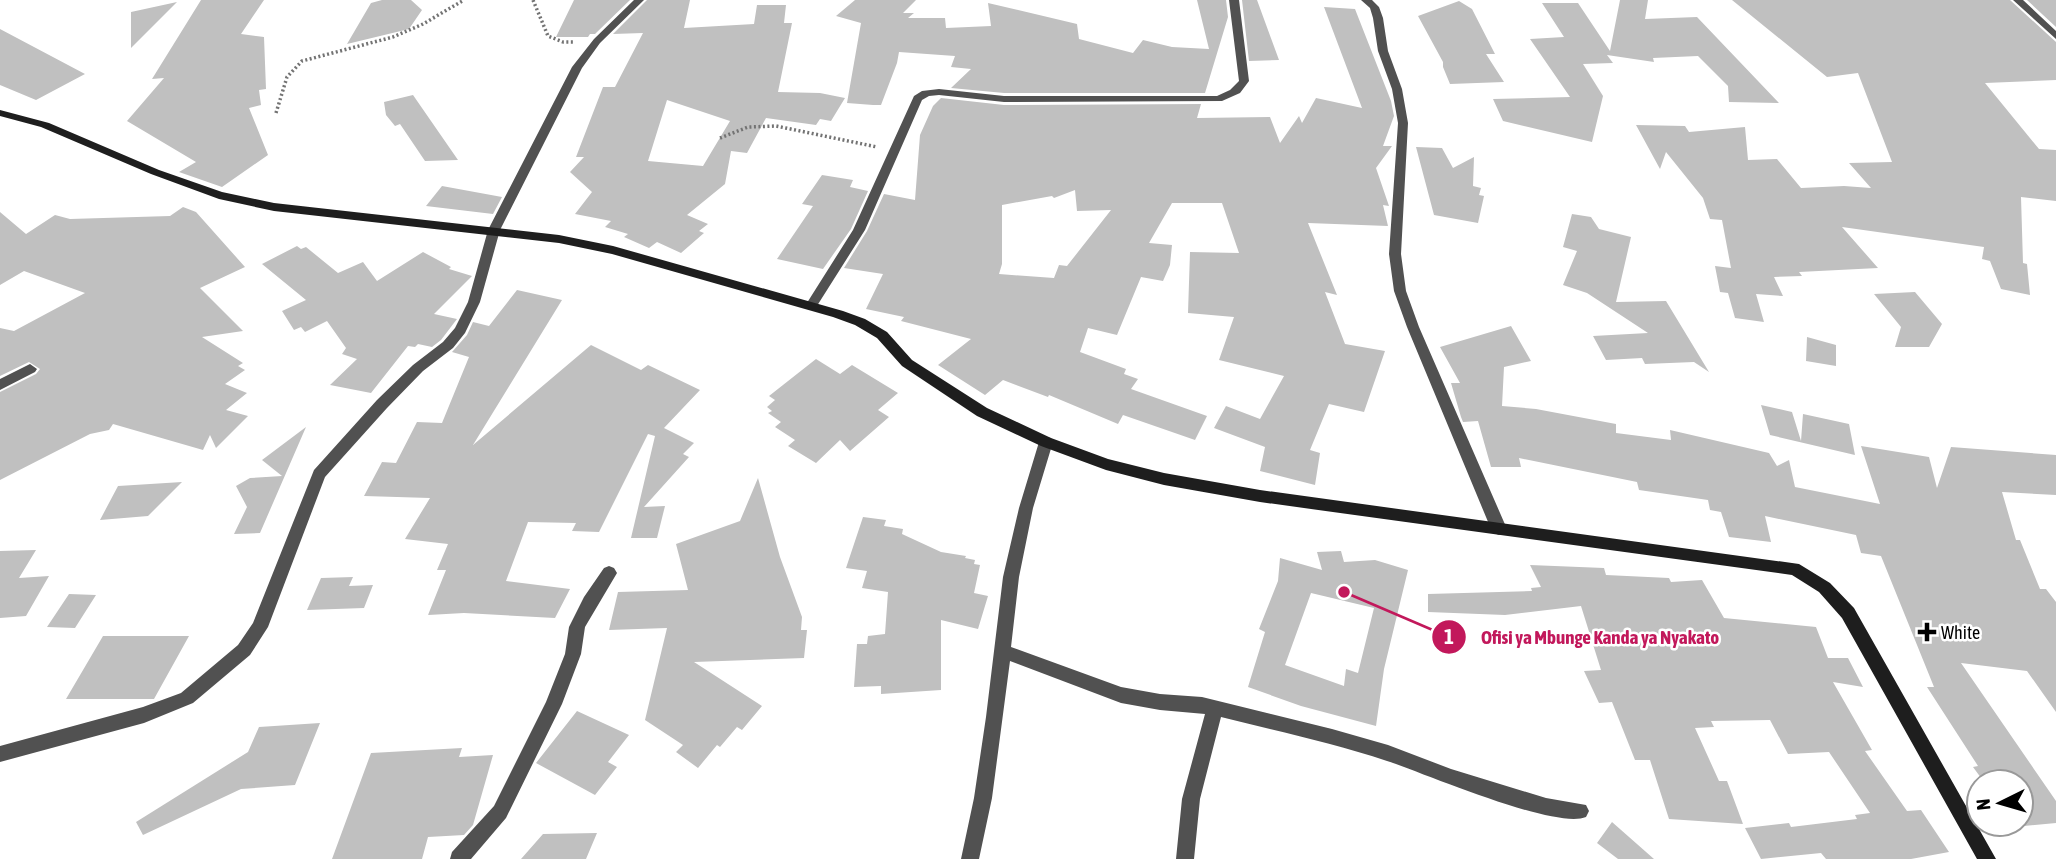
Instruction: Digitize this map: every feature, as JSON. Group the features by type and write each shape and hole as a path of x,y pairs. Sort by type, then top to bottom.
{"street":[{"path":"0,754 144,715 187,698 244,650 260,627 319,474 382,404 418,368 449,345 460,330 474,302 494,230 577,66 597,41 639,0"},
{"path":"811,306 859,230 918,98 926,93 1004,99 1218,99 1230,95 1240,88 1244,81 1234,0"},
{"path":"1366,0 1374,7 1378,18 1382,51 1397,89 1403,122 1395,254 1400,291 1499,530"},
{"path":"2018,0 2056,36"},
{"path":"0,113 46,125 155,172 219,195 274,207 494,230 613,250 811,306 860,322 882,335 907,362 953,396 1046,443 1106,464 1164,479 1260,496 1794,569 1836,596 1849,613 1987,859"},
{"path":"0,385 30,369"},
{"path":"970,859 993,731 1011,577 1023,522 1046,443"},
{"path":"459,859 500,811 554,704 573,654 577,627 610,573"},
{"path":"1001,651 1121,695 1215,708 1388,752 1451,777 1546,807 1580,811"},
{"path":"1185,859 1191,799 1215,708"}],"path":[{"path":"276,113 285,79 291,68 302,61 393,37 423,24 464,0"},
{"path":"533,0 544,35 552,40 597,41"},
{"path":"720,138 748,127 776,126 895,151"}],"building":[{"path":"201,0 264,0 241,34 264,37 266,89 259,90 261,105 249,108 268,155 222,187 179,172 196,162 127,121 164,78 152,79"},
{"path":"382,0 411,0 422,10 409,29 347,44 371,3"},
{"path":"574,0 630,0 595,34 588,37 556,37"},
{"path":"647,0 690,0 684,28 754,24 757,5 786,5 784,23 792,23 778,92 820,93 845,98 831,121 820,119 816,125 766,118 747,153 731,151 725,184 687,215 708,224 699,231 704,233 681,253 657,242 649,248 624,237 628,234 605,227 611,221 575,214 592,192 570,172 584,157 576,157 603,87 615,87 643,33 613,34","holes":["667,100 730,121 703,166 648,161"]},
{"path":"855,0 916,0 903,13 914,13 908,18 945,18 946,28 991,26 988,3 1077,24 1079,39 1133,53 1143,40 1172,47 1209,49 1197,0 1226,0 1228,17 1205,93 1004,93 951,88 971,69 951,67 955,56 899,52 881,105 873,105 847,103 861,23 836,16"},
{"path":"1242,0 1257,0 1279,60 1249,61"},
{"path":"1620,0 1648,0 1645,19 1697,17 1779,103 1729,102 1728,86 1698,56 1653,58 1654,62 1607,55 1613,63 1583,64 1603,96 1592,142 1503,121 1493,99 1570,97 1530,39 1564,37 1542,3 1578,3 1610,51"},
{"path":"1732,0 2010,0 2056,42 2056,80 1985,83 2039,149 2056,150 2056,201 2021,197 2023,263 2027,264 2030,295 2001,289 1990,261 1982,259 1984,247 1842,227 1878,268 1799,272 1802,276 1774,277 1783,296 1756,294 1764,322 1735,318 1728,293 1720,292 1715,266 1731,268 1722,220 1710,219 1703,198 1666,152 1660,169 1636,125 1685,126 1689,132 1745,127 1748,160 1777,159 1801,188 1871,188 1849,163 1892,162 1858,73 1827,77"},
{"path":"2027,0 2056,0 2056,27"},
{"path":"1459,1 1472,9 1495,54 1486,54 1504,82 1450,84 1443,62 1418,16"},
{"path":"177,2 131,48 131,12"},
{"path":"1324,7 1355,9 1391,101 1394,116 1383,146 1392,146 1376,168 1389,206 1383,205 1388,226 1308,223 1337,295 1325,292 1345,344 1385,351 1364,412 1329,404 1310,450 1320,453 1315,485 1260,471 1265,447 1214,428 1226,406 1260,419 1284,376 1219,360 1234,317 1188,313 1190,252 1239,253 1222,203 1172,203 1149,243 1172,245 1170,265 1163,281 1141,277 1117,335 1088,328 1080,352 1126,369 1124,374 1138,379 1131,389 1207,416 1195,440 1123,415 1118,424 1049,395 1048,397 1003,380 985,395 938,365 971,339 901,321 904,317 866,309 883,274 844,268 867,231 884,194 915,200 920,135 933,106 941,98 1004,105 1201,104 1197,118 1270,117 1280,143 1299,116 1302,123 1316,98 1362,108","holes":["1075,190 1077,211 1111,210 1067,266 1059,265 1054,278 999,274 1002,264 1002,205 1052,196 1054,198"]},
{"path":"0,29 85,74 36,100 0,85"},
{"path":"413,95 458,160 425,161 400,124 395,126 386,115 384,102"},
{"path":"1416,147 1442,148 1453,168 1474,157 1473,186 1481,188 1479,195 1484,196 1478,223 1434,215"},
{"path":"822,175 853,180 850,187 868,191 851,229 823,269 777,259 813,206 802,204"},
{"path":"442,186 502,197 493,214 426,206"},
{"path":"183,207 196,212 245,267 200,288 243,331 202,337 243,363 238,366 245,370 225,384 247,393 226,410 248,416 216,448 210,435 203,450 113,424 109,430 90,434 0,480 0,392 36,374 40,369 29,362 0,376 0,328 14,331 85,293 24,271 0,285 0,212 26,234 55,215 70,219 170,216"},
{"path":"1572,214 1591,217 1599,229 1631,237 1616,302 1666,301 1709,372 1694,362 1645,364 1642,358 1606,360 1593,336 1648,333 1587,293 1563,285 1577,251 1563,247"},
{"path":"297,246 301,249 306,247 338,273 363,262 377,281 423,252 451,267 449,269 472,276 434,314 457,319 441,340 432,347 418,344 415,347 408,346 371,393 330,385 357,359 342,354 346,348 327,321 305,332 301,327 294,330 282,311 306,300 262,264"},
{"path":"517,290 562,300 473,445 591,345 641,370 648,365 700,390 664,428 694,443 683,454 689,457 644,507 665,506 657,538 631,538 655,436 648,434 599,532 572,531 576,523 528,522 506,581 570,589 555,618 464,613 428,615 446,570 437,570 448,544 405,539 430,498 364,496 382,462 396,463 417,422 442,423 469,357 452,352 467,335 473,322 489,326"},
{"path":"1915,292 1942,324 1929,347 1895,347 1901,327 1874,294"},
{"path":"1511,326 1531,361 1504,367 1502,406 1536,409 1616,424 1616,433 1671,440 1670,430 1769,453 1777,466 1789,460 1795,487 1880,504 1861,446 1929,457 1937,488 1951,447 2056,455 2056,495 2002,492 2016,540 2020,540 2040,589 2046,589 2056,602 2056,712 2027,671 1961,663 2033,768 1974,768 1978,766 1927,687 1934,687 1881,556 1861,553 1856,535 1765,516 1771,542 1729,537 1721,512 1710,510 1708,500 1639,490 1637,482 1519,458 1521,467 1491,467 1478,421 1463,422 1451,383 1460,383 1440,347"},
{"path":"1807,337 1836,345 1836,366 1806,361"},
{"path":"816,359 840,374 852,365 898,393 878,410 889,417 850,451 840,440 816,463 788,446 795,440 775,427 781,422 768,413 772,411 767,407 775,400 769,396"},
{"path":"1761,405 1792,412 1801,441 1803,414 1849,424 1855,455 1770,435"},
{"path":"306,427 260,533 234,534 247,507 236,486 250,478 282,476 262,460"},
{"path":"758,478 780,557 802,617 801,630 807,630 804,658 694,662 762,706 742,730 737,727 698,768 676,752 683,745 645,720 667,628 609,630 618,592 688,590 676,544 740,521"},
{"path":"182,482 148,516 100,520 118,486"},
{"path":"863,517 886,520 884,526 903,529 902,534 941,552 966,556 965,558 975,560 974,564 980,565 974,593 988,596 978,629 941,620 941,690 881,694 881,686 854,687 857,644 867,644 868,636 885,634 888,592 862,588 867,571 846,568"},
{"path":"36,550 19,578 49,576 26,616 0,618 0,551"},
{"path":"1341,551 1344,562 1375,560 1408,570 1384,669 1376,726 1301,706 1248,687 1265,632 1259,629 1278,581 1280,558 1322,570 1317,552","holes":["1311,593 1374,608 1358,673 1346,669 1344,686 1285,665"]},
{"path":"1530,565 1604,568 1606,575 1669,578 1671,582 1702,580 1724,618 1816,627 1828,658 1848,658 1863,687 1833,682 1872,750 1865,751 1907,811 1921,810 1949,852 1911,859 1826,859 1821,853 1761,859 1745,828 1789,823 1791,827 1857,819 1855,815 1870,813 1829,752 1788,754 1770,720 1711,721 1714,727 1695,728 1719,781 1727,781 1743,824 1669,819 1650,760 1635,760 1612,702 1599,703 1584,671 1601,670 1581,606 1505,615 1428,612 1428,594 1532,591 1531,588 1541,587"},
{"path":"353,577 349,586 373,585 364,608 307,610 321,578"},
{"path":"69,594 96,595 75,628 47,627"},
{"path":"103,636 189,636 154,699 66,699"},
{"path":"577,711 629,735 608,762 617,767 595,795 536,763"},
{"path":"320,723 295,785 241,789 143,835 136,822 248,752 259,727"},
{"path":"462,748 459,757 493,755 473,825 464,835 428,837 422,859 332,859 371,753"},
{"path":"2035,770 2056,801 2056,823 2035,825"},
{"path":"1612,822 1654,859 1618,859 1597,843"},
{"path":"597,833 586,859 521,859 543,834"}],"place":[{"name":"Ofisi ya Mbunge Kanda ya Nyakato","path":"1344,592"},
{"name":"White","path":"1927,632"}]}
